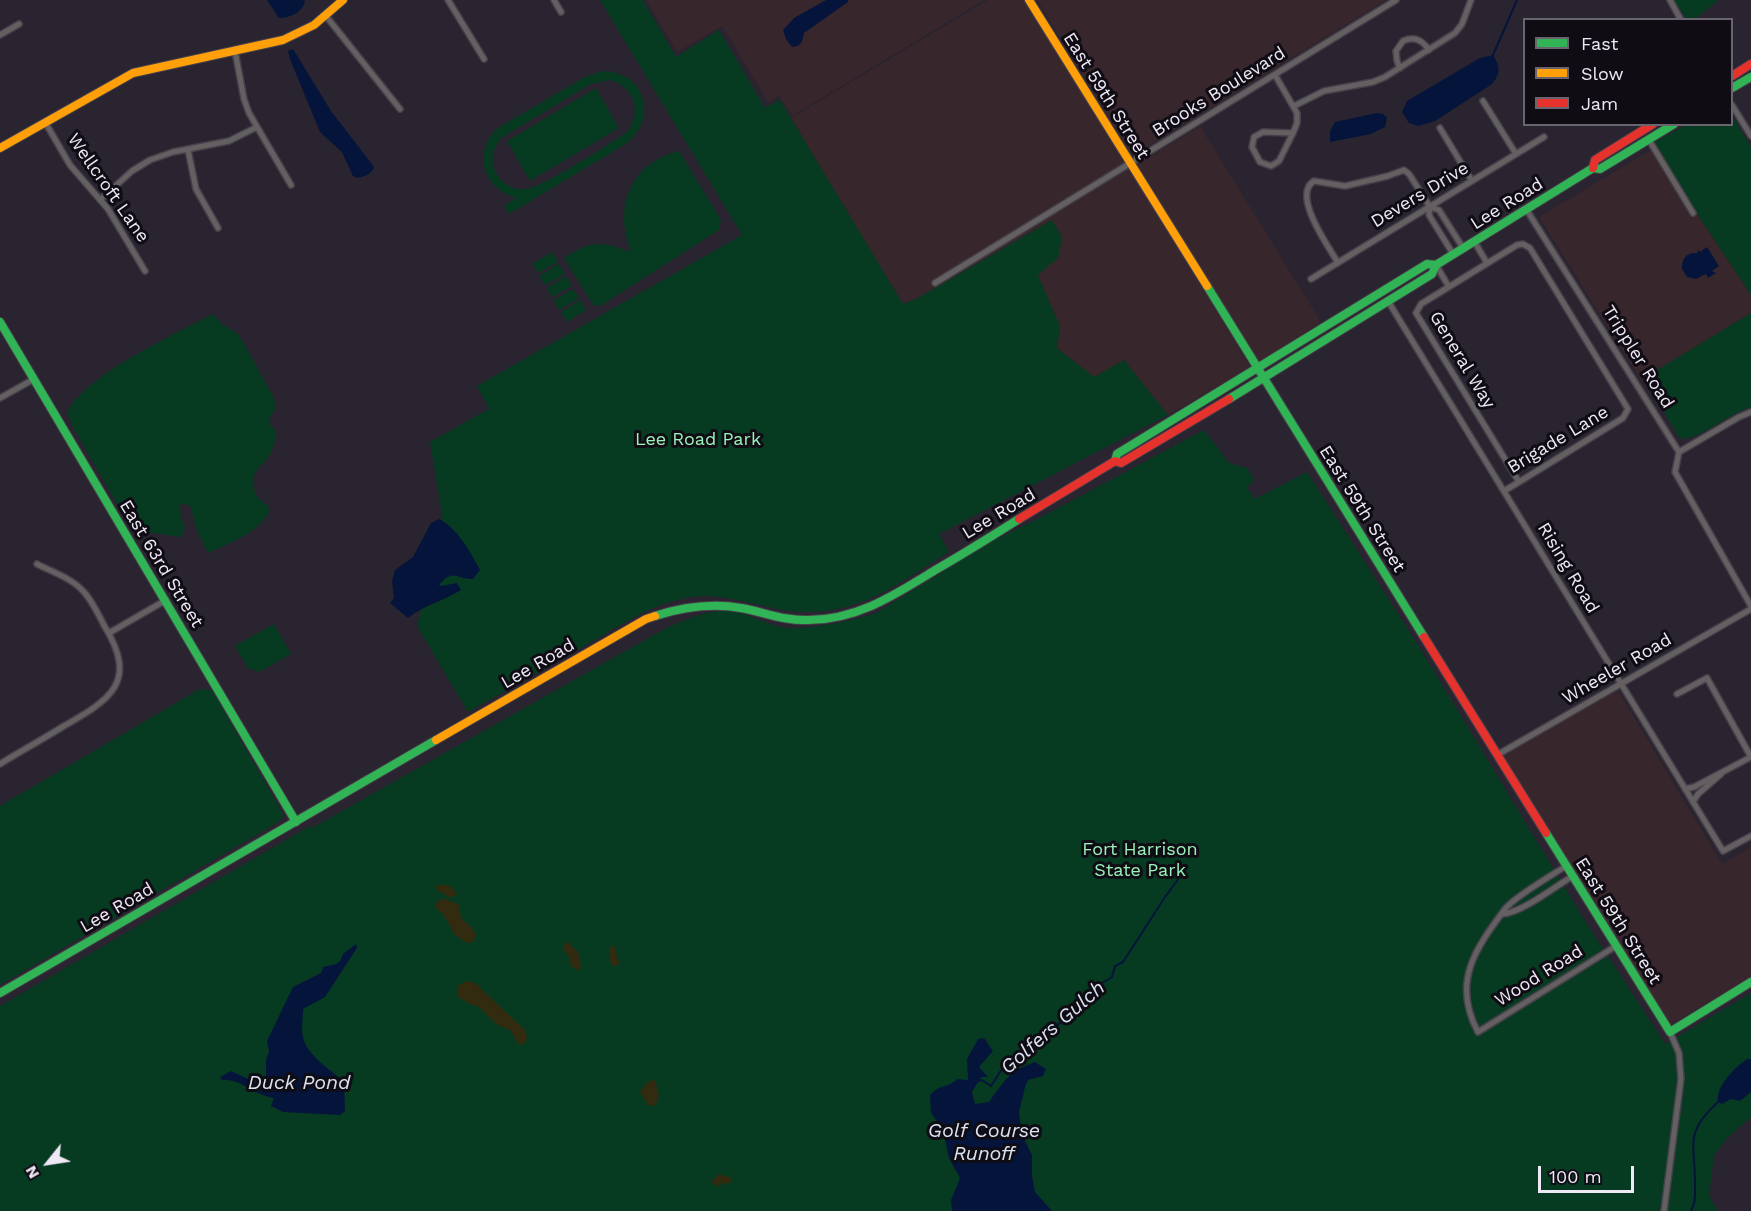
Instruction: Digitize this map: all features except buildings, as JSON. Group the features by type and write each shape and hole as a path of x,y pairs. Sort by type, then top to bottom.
{"street":[{"path":"0,148 139,71 283,40 306,30 343,0"},
{"path":"448,0 484,59"},
{"path":"554,0 561,12"},
{"name":"East 59th Street","path":"1029,0 1670,1032"},
{"path":"1294,106 1324,91 1378,80 1400,68 1457,31 1471,0"},
{"path":"1670,0 1680,18"},
{"name":"Brooks Boulevard","path":"936,283 1394,1"},
{"path":"326,16 400,109"},
{"path":"0,35 19,24"},
{"path":"1400,68 1396,51 1404,40 1422,41 1429,50"},
{"path":"235,51 244,99 257,127 291,185"},
{"path":"1733,75 1751,64"},
{"path":"1275,75 1294,106 1298,119 1293,133 1277,162 1268,166 1260,162 1252,147 1252,141 1256,135 1263,132 1293,133"},
{"path":"1733,87 1751,77"},
{"path":"1483,102 1516,154"},
{"path":"1733,108 1751,136"},
{"name":"Wellcroft Lane","path":"45,122 70,165 108,209 146,271"},
{"name":"Lee Road","path":"1115,461 1121,463 1388,301 1432,273 1436,265 1593,168 1595,160 1650,126"},
{"name":"Lee Road","path":"1593,168 1599,170 1671,126"},
{"path":"100,200 124,177 159,157 232,140 257,127"},
{"path":"1440,129 1472,180"},
{"name":"Devers Drive","path":"1311,279 1544,137"},
{"path":"1649,140 1693,213"},
{"path":"188,150 196,189 218,228"},
{"path":"1338,262 1309,213 1308,189 1313,182 1319,181 1342,186 1388,176 1404,170 1430,207 1439,210 1463,248"},
{"path":"1430,207 1429,215 1453,254"},
{"name":"Trippler Road","path":"1526,209 1679,452"},
{"path":"1449,287 1487,263 1474,241"},
{"name":"Brigade Lane","path":"1487,263 1518,244 1523,243 1529,246 1627,405 1627,413 1622,419 1503,491"},
{"name":"Lee Road","path":"0,993 646,620 671,610 700,606 732,607 776,618 829,619 861,611 898,593 1115,461 1117,454 1427,264 1436,265"},
{"name":"General Way","path":"1436,265 1449,287 1419,305 1416,316 1519,482"},
{"name":"Rising Road","path":"1388,301 1723,851 1751,836"},
{"name":"East 63rd Street","path":"0,322 296,822"},
{"path":"0,398 33,379"},
{"path":"1751,412 1679,452 1675,472 1751,607"},
{"path":"0,764 97,707 109,696 116,683 119,666 117,648 81,589 73,582 37,564"},
{"path":"109,633 166,600"},
{"name":"Wheeler Road","path":"1497,755 1751,607"},
{"path":"1677,694 1707,678 1751,757 1694,787 1685,789"},
{"path":"1693,802 1698,794 1722,773"},
{"path":"1503,914 1505,908 1518,898 1566,866"},
{"path":"1503,914 1529,903 1573,876"},
{"name":"Wood Road","path":"1503,914 1483,938 1469,970 1468,998 1478,1032 1616,946"},
{"path":"1664,1211 1681,1079 1678,1053 1670,1032 1751,982"}],"shaded area":[{"path":"646,0 984,0 792,116 779,96 768,102 722,26 677,52"},
{"path":"988,0 1027,0 1250,367 1168,415 1124,360 1094,377 1057,348 1060,326 1037,275 1052,220 903,305 791,118"},
{"path":"1037,0 1386,0 1132,156"},
{"path":"1200,126 1321,322 1259,362 1135,166"},
{"path":"1654,148 1751,295 1751,313 1641,380 1539,217"},
{"path":"1617,689 1722,864 1751,847 1751,976 1670,1025 1503,756"}],"green space":[{"name":"Lee Road Park","path":"600,0 643,0 676,57 719,30 765,108 780,100 903,304 918,298 1052,220 1062,237 1058,258 1038,275 1060,327 1057,348 1094,377 1124,360 1168,415 939,534 949,552 888,590 869,599 827,611 803,612 706,596 669,602 633,618 468,712 417,626 442,514 430,442 489,409 477,386 742,235"},
{"path":"1673,0 1719,0 1696,18 1686,18"},
{"path":"603,71 618,73 630,80 643,99 642,123 635,135 624,145 509,214 504,206 516,198 504,193 488,177 484,166 486,145 501,126 585,77","holes":["610,80 619,84 634,101 634,116 627,132 534,187 517,189 509,186 499,177 494,168 493,159 494,150 501,138 591,84"]},
{"path":"596,88 619,128 530,181 507,141"},
{"path":"1733,117 1751,147 1751,295 1651,144 1684,126 1733,126"},
{"path":"679,151 721,220 719,230 600,306 594,306 564,258 582,248 596,244 631,252 624,219 630,189 637,177 648,166 662,157"},
{"path":"552,252 558,262 538,273 532,264"},
{"path":"559,264 565,274 545,285 539,276"},
{"path":"566,276 572,286 552,297 547,288"},
{"path":"573,289 579,298 559,310 554,300"},
{"path":"581,300 586,310 567,322 561,312"},
{"path":"1751,313 1751,407 1698,435 1682,439 1678,436 1644,378"},
{"path":"213,314 222,324 239,335 274,398 276,408 269,419 270,425 276,430 272,451 253,479 256,495 270,510 259,525 251,531 208,553 197,531 190,505 180,504 181,518 185,528 181,537 132,530 67,413 77,398 111,370"},
{"name":"Fort Harrison State Park","path":"1204,430 1229,463 1247,468 1254,480 1247,488 1255,499 1307,472 1418,645 1585,921 1665,1044 1751,993 1751,1117 1728,1137 1714,1155 1709,1195 1717,1211 0,1211 0,1006 310,826 312,828 668,627 705,613 724,611 744,614 787,628 813,627 876,613 994,540"},
{"path":"274,624 291,654 259,672 248,668 235,646"},
{"path":"200,689 212,690 284,816 275,824 0,985 0,806"}],"sand":[{"path":"437,885 449,885 457,894 447,897 444,893 437,891"},
{"path":"441,899 459,905 461,918 474,930 476,935 473,942 467,943 455,935 443,914 436,909 435,904"},
{"path":"567,942 578,952 581,966 578,971 571,966 569,957 563,949 563,944"},
{"path":"614,945 619,962 616,967 611,964 609,954 611,946"},
{"path":"467,981 475,983 525,1030 527,1038 524,1044 519,1045 510,1030 496,1024 479,1007 458,997 457,986"},
{"path":"652,1080 655,1081 659,1094 654,1106 648,1105 640,1091"},
{"path":"719,1174 732,1178 731,1182 722,1183 719,1187 711,1182"}],"water":[{"path":"267,0 305,1 302,8 295,14 279,18"},
{"path":"826,0 848,0 848,2 804,33 801,43 792,47 783,30 794,18"},
{"path":"293,49 331,111 374,167 368,174 358,178 353,176 342,152 320,132 290,59 288,51"},
{"path":"1493,55 1499,70 1492,84 1435,121 1418,126 1409,123 1402,112 1407,101 1480,58"},
{"path":"1377,113 1387,118 1385,127 1371,134 1330,142 1330,131 1335,122"},
{"path":"1707,247 1719,266 1712,271 1716,273 1708,278 1706,274 1696,279 1687,277 1682,269 1684,259"},
{"path":"439,519 458,534 480,570 473,579 452,575 448,577 439,585 457,583 461,590 408,618 390,603 394,598 392,581 395,570 413,557 431,523"},
{"name":"Duck Pond","path":"356,944 357,948 325,997 303,1009 302,1030 305,1043 320,1062 344,1081 345,1111 340,1115 283,1112 271,1106 274,1098 235,1082 222,1080 220,1077 231,1071 255,1082 263,1083 269,1051 267,1041 293,987 321,973 323,967 336,964 343,954"},
{"name":"Golf Course Runoff","path":"984,1038 993,1051 979,1067 988,1077 981,1077 972,1092 975,1104 989,1102 1008,1077 1026,1065 1035,1062 1046,1069 1043,1076 1028,1080 1019,1112 1022,1135 1032,1155 1035,1192 1052,1211 952,1211 951,1200 960,1178 949,1158 943,1130 931,1113 930,1095 957,1079 968,1080 967,1059 978,1039"},
{"path":"1747,1059 1751,1059 1751,1092 1740,1101 1731,1099 1722,1104 1718,1102 1723,1084 1732,1072"}],"waterway":[{"path":"1493,55 1517,0"},
{"name":"Golfers Gulch","path":"978,1081 982,1080 991,1086 1002,1069 1043,1039 1102,983 1112,977 1115,966 1123,962 1184,871"},
{"path":"1691,1211 1695,1198 1694,1139 1700,1122 1718,1102"}],"traffic: fast":[{"path":"1733,87 1751,77"},
{"path":"1229,399 1432,274 1436,265 1593,168 1600,169 1671,126"},
{"path":"1115,461 1117,454 1427,264 1436,265"},
{"path":"1207,286 1424,637"},
{"path":"0,322 296,822"},
{"path":"655,616 676,610 708,606 741,608 799,620 843,616 891,596 1019,519"},
{"path":"0,993 436,740"},
{"path":"1546,833 1670,1032 1751,982"}],"traffic: slow":[{"path":"0,148 133,73 283,40 314,25 343,0"},
{"path":"1029,0 1207,286"},
{"path":"436,740 646,619 655,616"}],"traffic: jam":[{"path":"1733,75 1751,64"},
{"path":"1593,168 1595,160 1650,126"},
{"path":"1019,519 1115,461 1121,463 1229,399"},
{"path":"1424,637 1546,833"}]}
